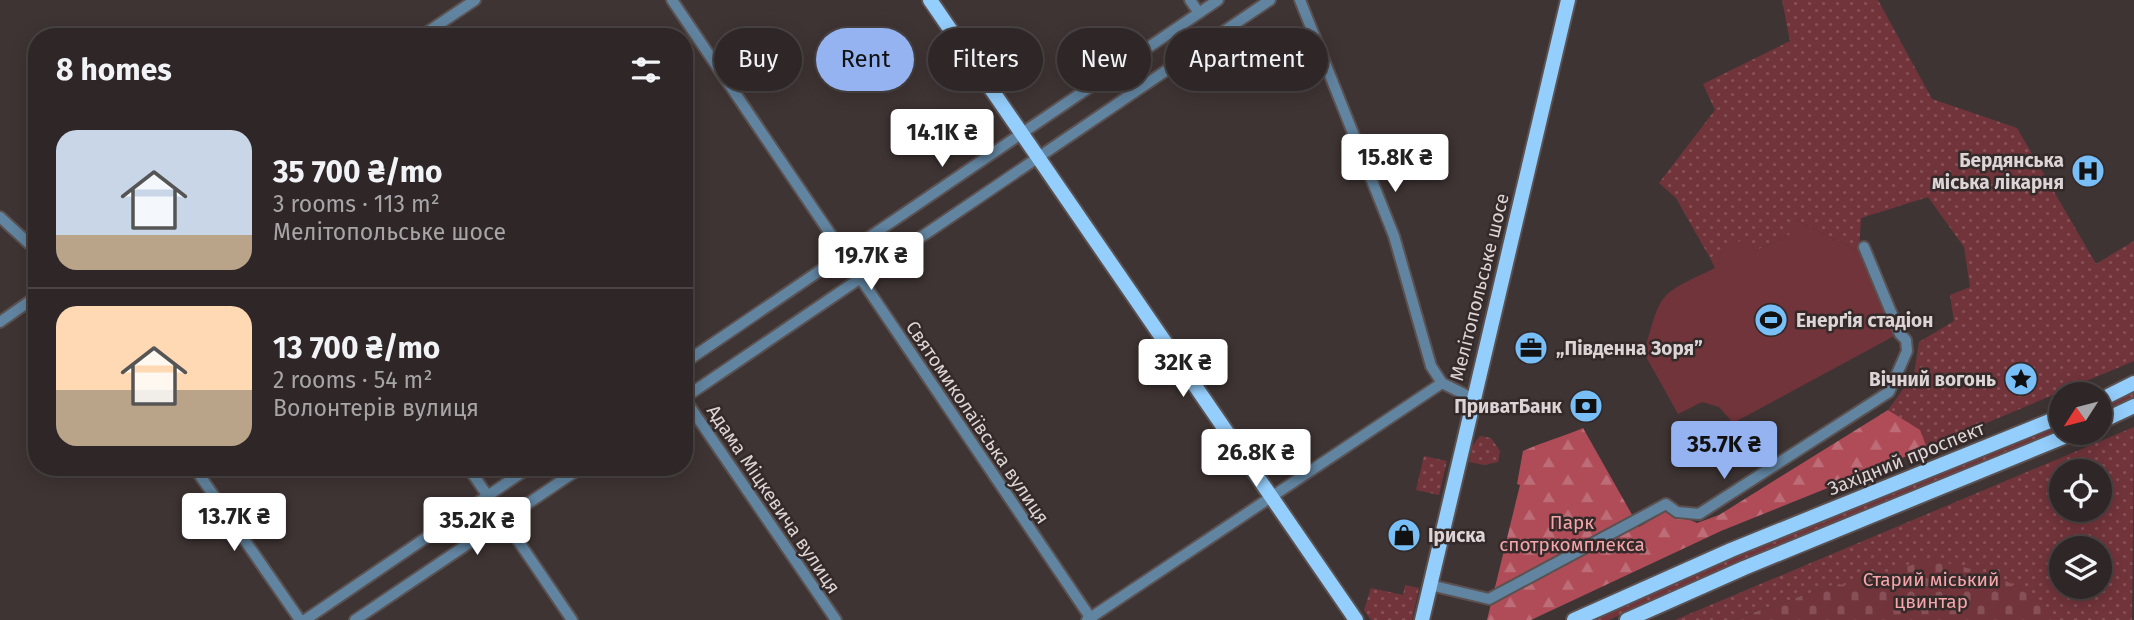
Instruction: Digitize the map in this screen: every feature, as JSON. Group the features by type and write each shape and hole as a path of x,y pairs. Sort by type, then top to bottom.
{"main road":[{"path":"930,0 1356,620"},
{"name":"Мелітопольське шосе","path":"1422,620 1472,398 1568,0"},
{"path":"2112,394 2134,383"},
{"path":"2112,416 2134,405"},
{"name":"Західний проспект","path":"1574,620 1731,550 2049,421"},
{"name":"Західний проспект","path":"1627,620 1744,568 2049,443"}],"street":[{"path":"441,28 475,0"},
{"name":"Святомиколаївська вулиця","path":"672,0 691,28"},
{"path":"1190,0 1199,13"},
{"path":"693,357 1218,0"},
{"path":"693,392 1270,0"},
{"path":"1300,0 1394,236 1431,366 1442,383 1472,398"},
{"name":"Святомиколаївська вулиця","path":"693,31 1090,619"},
{"path":"0,217 28,243"},
{"path":"1430,585 1489,599 1666,504 1677,512 1699,514 1889,392 1907,351 1906,340 1900,334 1864,247"},
{"path":"0,321 28,302"},
{"path":"1090,619 1442,383"},
{"name":"Адама Міцкевича вулиця","path":"693,411 835,620"},
{"path":"200,476 302,620 517,476"},
{"path":"474,476 572,620"},
{"path":"355,620 569,476"}],"green space":[{"path":"1782,0 1878,0 1932,99 2017,128 2096,264 2134,241 2134,361 2084,382 2049,382 2049,397 1927,448 1919,430 1888,410 1914,374 1919,342 1954,321 1950,295 1970,287 1964,247 1928,197 1861,218 1859,251 1796,220 1791,234 1755,251 1747,238 1710,258 1676,198 1659,183 1715,110 1703,84 1790,41"},
{"name":"Енерґія стадіон","path":"1796,220 1859,251 1896,335 1733,423 1719,407 1702,402 1678,414 1644,353 1664,297 1682,284 1715,268 1710,258 1747,237 1755,251 1791,234 1786,225"},
{"path":"2134,390 2134,398 2112,408 2112,401"},
{"name":"Парк спотркомплекса","path":"1888,410 1920,430 1927,448 1721,531 1531,620 1487,620 1520,485 1517,484 1523,451 1583,428 1639,527 1668,510 1697,523 1719,515"},
{"path":"2049,427 2049,434 1738,562 1609,620 1593,620 1735,555"},
{"path":"2134,427 2132,620 2051,620 1836,584 1732,620 1675,620 2049,463 2049,522 2112,522 2112,459 2058,459 2091,445 2112,445 2112,436"},
{"path":"1480,436 1491,438 1500,451 1498,462 1484,465 1469,462 1472,446"},
{"path":"1424,456 1447,461 1439,495 1416,490"},
{"name":"Старий міський цвинтар","path":"1931,559 1983,572 2013,585 2040,605 2052,620 1732,620 1836,584 1848,585"},
{"path":"1405,585 1419,588 1412,620 1371,620 1364,610 1371,588 1403,595"}],"place":[{"name":"Бердянська міська лікарня","path":"2088,171"},
{"name":"Енерґія стадіон","path":"1771,320"},
{"name":"„Південна Зоря”","path":"1531,348"},
{"name":"Вічний вогонь","path":"2021,379"},
{"name":"ПриватБанк","path":"1586,406"},
{"name":"Іриска","path":"1404,535"}]}
